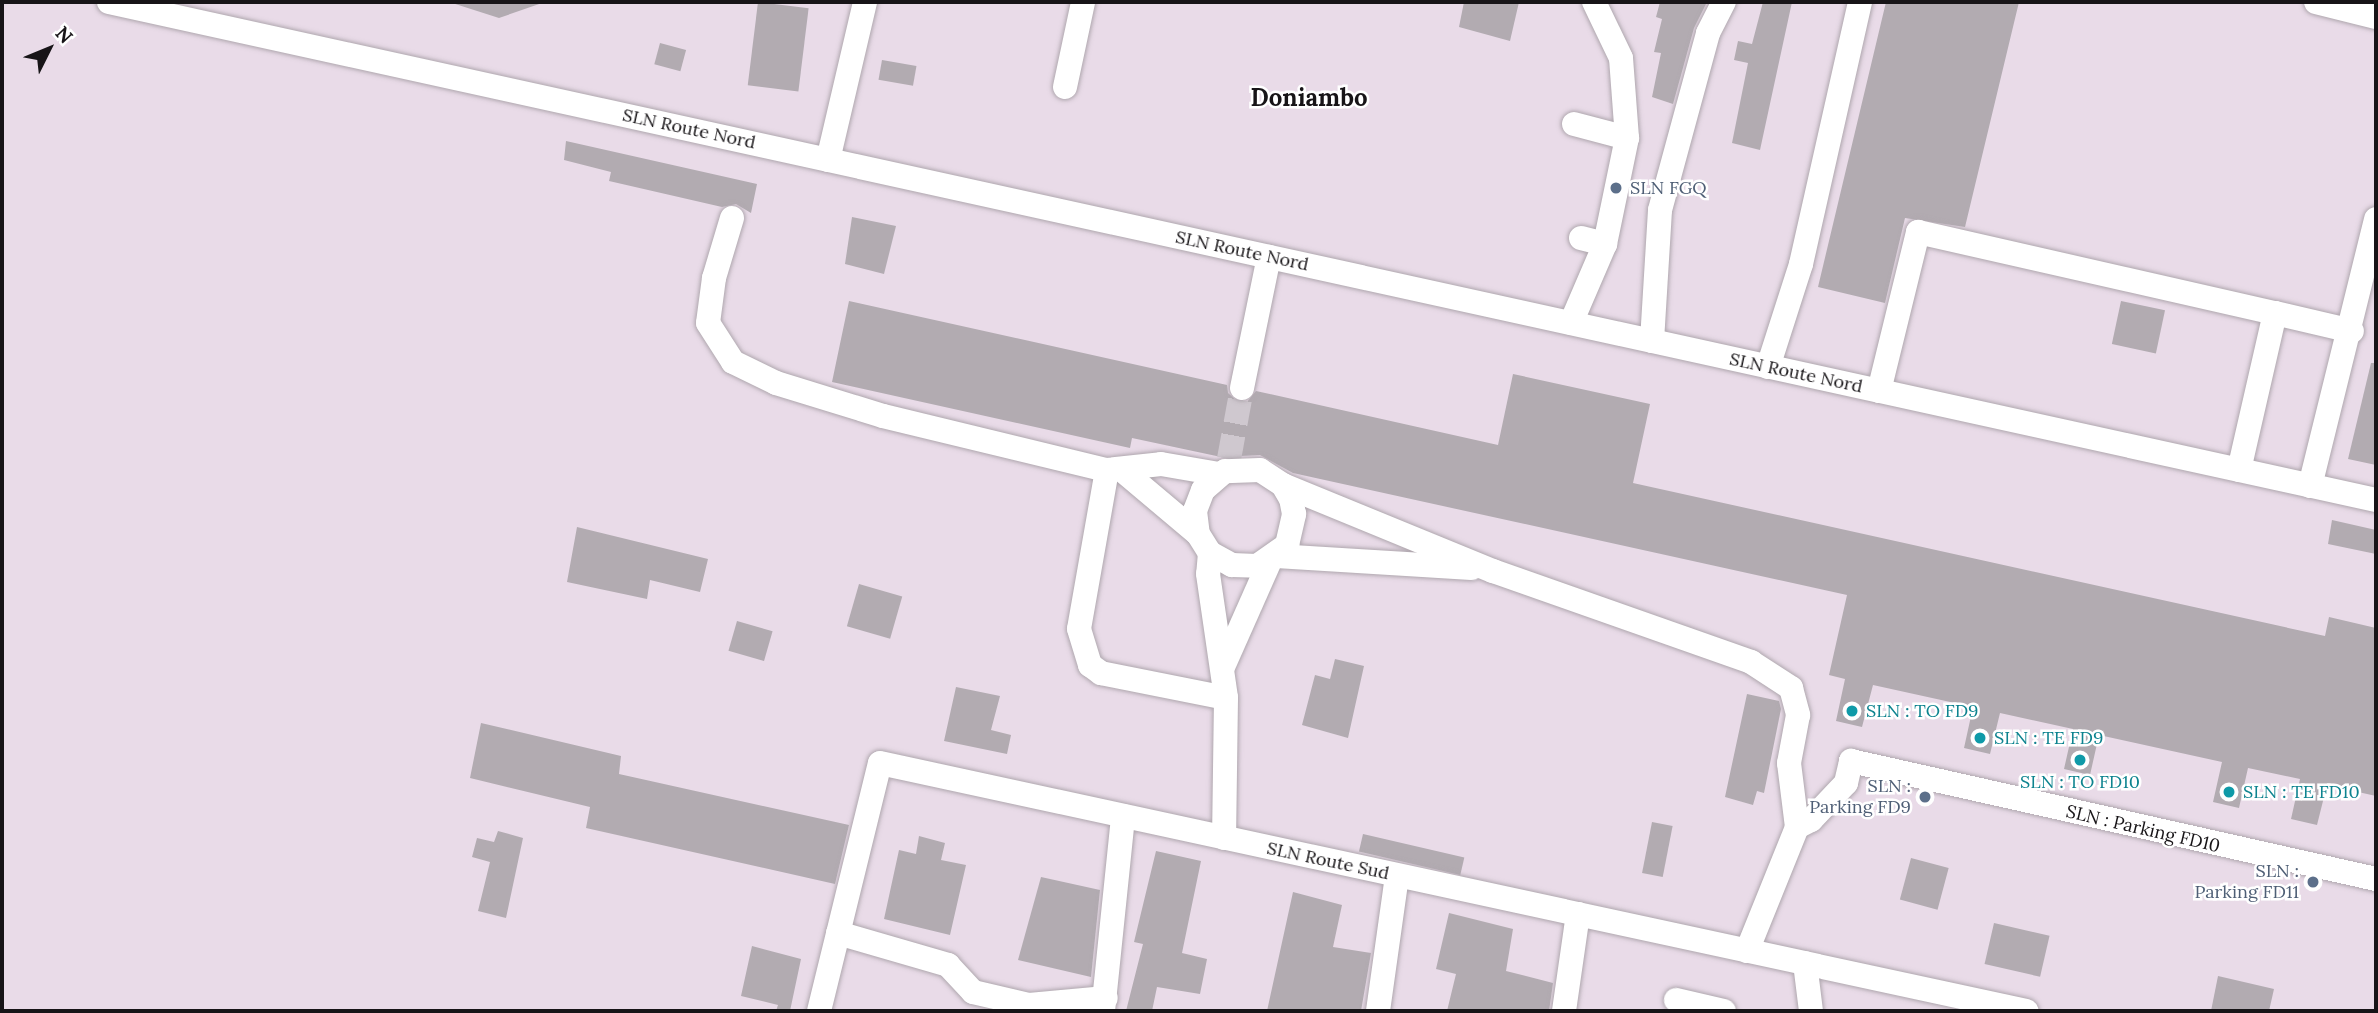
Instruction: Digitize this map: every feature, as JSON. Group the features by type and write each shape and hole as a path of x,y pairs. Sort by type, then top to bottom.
{"lane":[{"name":"SLN Route Nord","path":"109,2 2376,500"},
{"path":"828,160 865,2"},
{"path":"1065,87 1083,2"},
{"path":"1572,323 1593,241 1628,138 1621,58 1594,2"},
{"path":"1652,341 1660,210 1708,33 1724,2"},
{"path":"1768,367 1801,264 1860,2"},
{"path":"2316,2 2376,17"},
{"path":"1574,124 1628,138"},
{"path":"732,218 714,278 708,323 733,362 776,383 883,416 1115,470 1161,464 1260,470 1283,485 1493,571 1751,662 1791,688 1798,715 1788,763 1804,824 1748,951"},
{"path":"2311,486 2352,331 2368,298 2376,219"},
{"path":"1879,391 1917,232 2352,331"},
{"path":"1242,388 1269,257"},
{"path":"2239,470 2275,313"},
{"path":"1224,838 1226,698 1204,543 1195,511 1203,490 1227,467"},
{"path":"1115,470 1204,543 1245,567 1273,559 1399,561 1493,571"},
{"path":"1115,470 1079,629 1090,665 1101,673 1226,698"},
{"path":"1223,667 1273,559 1287,545 1294,514 1283,485"},
{"name":"SLN : Parking FD10","path":"1804,824 1846,783 1850,761 2254,855 2376,879"},
{"name":"SLN Route Sud","path":"818,1011 880,763 2026,1011"},
{"path":"838,933 948,965 970,1002 1033,1008 1104,1005 1123,816"},
{"path":"1378,1011 1396,876"},
{"path":"1564,1011 1578,914"},
{"path":"1805,963 1811,1011"},
{"path":"1676,1000 1724,1011"}],"shaded area":[{"path":"2,2 2376,2 2376,1011 2,1011"}],"building":[{"path":"449,2 545,2 499,18"},
{"path":"758,2 809,8 798,92 748,85"},
{"path":"1464,2 1519,2 1510,41 1459,27"},
{"path":"1660,2 1707,2 1694,28 1673,104 1652,97 1661,53 1654,52 1662,19 1656,17"},
{"path":"1763,2 1792,2 1760,150 1732,143 1748,63 1734,60 1738,41 1752,44"},
{"path":"1886,2 2019,2 1965,227 1905,218 1885,303 1818,287"},
{"path":"660,43 686,50 680,71 654,64"},
{"path":"882,60 916,66 913,86 879,80"},
{"path":"566,141 757,184 751,213 736,204 722,207 609,181 611,172 564,160"},
{"path":"852,217 896,226 884,274 845,264"},
{"path":"849,301 1227,385 1228,393 1238,402 1247,402 1256,391 1498,445 1513,374 1650,404 1633,483 2325,636 2329,617 2376,628 2376,796 2327,785 2317,825 2291,819 2300,779 2248,768 2239,808 2213,802 2222,762 2099,735 2090,775 2064,769 2073,729 2000,713 1990,754 1964,748 1973,707 1873,685 1862,727 1836,721 1845,679 1829,675 1847,595 1293,473 1260,455 1221,457 1132,438 1130,448 832,382"},
{"path":"2121,301 2165,310 2156,353 2112,344"},
{"path":"2371,363 2376,363 2376,465 2348,459"},
{"path":"2332,520 2376,530 2376,554 2328,544"},
{"path":"577,527 708,559 700,592 650,580 647,599 567,582"},
{"path":"859,584 902,596 890,639 847,626"},
{"path":"737,621 773,631 764,661 728,651"},
{"path":"1335,659 1364,666 1348,738 1302,725 1315,675 1330,679"},
{"path":"956,687 1000,696 991,730 1011,735 1007,754 944,741"},
{"path":"1747,694 1779,701 1781,709 1764,793 1757,791 1753,805 1725,797"},
{"path":"481,723 621,756 619,774 849,825 835,884 586,828 590,807 470,778"},
{"path":"1652,822 1673,826 1663,877 1642,873"},
{"path":"498,831 523,838 506,918 478,911 490,862 472,857 477,838 494,842"},
{"path":"1363,834 1464,857 1460,875 1359,852"},
{"path":"919,836 945,843 941,860 966,865 950,935 884,919 899,850 916,854"},
{"path":"1156,851 1201,861 1182,953 1207,959 1200,994 1157,987 1152,1011 1126,1011 1143,944 1134,942"},
{"path":"1911,858 1949,868 1938,910 1900,900"},
{"path":"1041,877 1100,890 1091,977 1018,960"},
{"path":"1293,892 1342,905 1333,947 1371,953 1361,1011 1267,1011"},
{"path":"1449,913 1513,929 1506,971 1553,983 1549,1011 1447,1011 1456,974 1436,969"},
{"path":"1994,923 2050,936 2040,977 1985,964"},
{"path":"752,946 801,959 790,1011 776,1011 778,1005 741,996"},
{"path":"2218,976 2274,989 2269,1011 2211,1011"}],"tunnel":[{"path":"1229,459 1242,388"}],"place":[{"name":"SLN FGQ","path":"1616,188"},
{"name":"SLN : TO FD9","path":"1852,711"},
{"name":"SLN : TE FD9","path":"1980,738"},
{"name":"SLN : TO FD10","path":"2080,760"},
{"name":"SLN : TE FD10","path":"2229,792"},
{"name":"SLN : Parking FD9","path":"1925,797"},
{"name":"SLN : Parking FD11","path":"2313,882"}],"district":[{"name":"Doniambo","path":"1309,98"}]}
